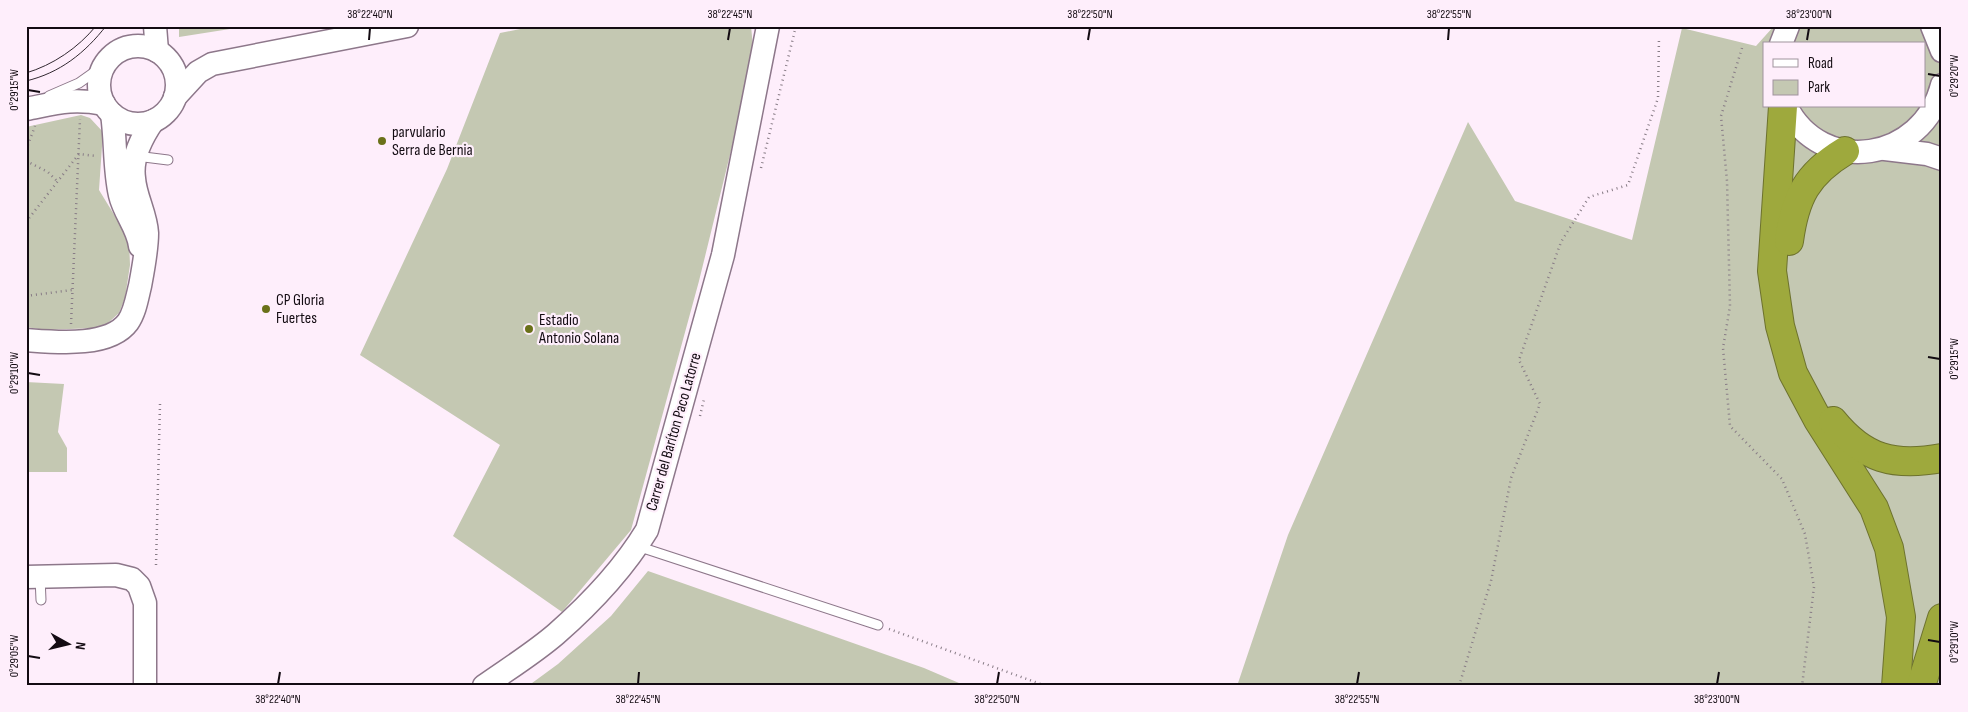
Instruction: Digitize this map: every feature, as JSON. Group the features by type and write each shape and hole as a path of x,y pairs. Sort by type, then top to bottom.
{"highway":[{"path":"1784,108 1772,271 1780,326 1793,373 1818,420 1874,508 1889,548 1901,617 1896,686"},
{"path":"1846,151 1815,173 1803,188 1795,209 1787,252 1785,289 1794,344 1815,394 1838,428 1857,446 1874,456 1898,462 1921,462 1942,458"},
{"path":"1921,686 1942,618"}],"street":[{"path":"142,26 139,34 125,49 113,56 104,66 99,85 108,109 117,177 125,212 140,243 142,277"},
{"path":"155,26 161,54 175,75 175,97"},
{"path":"125,49 139,46 161,54 188,60 353,26"},
{"path":"26,340 69,342 103,337 115,333 127,322 134,308 142,277 147,233 133,177 136,156 144,135 153,121 166,111 175,97 198,72 212,64 407,26"},
{"name":"Carrer del Baríton Paco Latorre","path":"484,686 556,634 596,594 637,546 647,530 723,257 768,26"},
{"name":"Carrer del Baríton Paco Latorre","path":"752,113 780,26"},
{"path":"1769,26 1774,42"},
{"path":"1782,42 1788,26"},
{"path":"1785,108 1798,125 1808,134 1826,145 1846,151 1866,152 1885,149 1903,141 1918,130 1941,95"},
{"path":"31,117 67,100 82,100 108,109 127,122 144,123 153,121"},
{"path":"1885,149 1927,154 1942,159"},
{"path":"33,577 116,575 132,579 139,586 145,603 145,686"}],"lane":[{"path":"26,100 46,97 79,83 104,66"},
{"path":"136,156 168,160"},
{"path":"637,546 878,625"},
{"path":"33,577 41,600"}],"path":[{"path":"1459,686 1491,580 1511,478 1540,404 1519,360 1561,242 1589,197 1628,184 1658,98 1659,37"},
{"path":"1742,48 1721,116 1727,181 1730,306 1723,348 1730,426 1782,479 1805,534 1814,587 1802,686"},
{"path":"70,330 80,115"},
{"path":"26,150 31,117"},
{"path":"79,154 103,157"},
{"path":"26,222 79,154"},
{"path":"26,161 48,172 57,181"},
{"path":"26,296 72,290"},
{"path":"156,565 160,404"},
{"path":"878,625 1046,686"}],"green space":[{"path":"179,26 249,26 179,37"},
{"name":"Estadio Antonio Solana","path":"535,26 751,26 754,57 699,281 631,530 562,612 453,536 500,445 360,355 447,169 500,33"},
{"path":"1774,26 1942,26 1942,686 1237,686 1288,535 1468,122 1515,201 1632,240 1682,28 1756,46"},
{"path":"81,115 90,118 103,132 99,190 129,239 130,265 125,298 119,313 108,323 96,328 45,330 26,327 26,127"},
{"path":"26,382 64,384 58,432 67,448 67,472 26,472"},
{"path":"648,571 924,668 966,686 528,686 558,664 611,616"}],"tram line":[{"path":"26,73 36,70 64,55 96,26"},
{"path":"26,81 50,73 71,61 106,26"}],"place":[{"name":"parvulario Serra de Bernia","path":"382,141"},
{"name":"CP Gloria Fuertes","path":"266,309"},
{"name":"Estadio Antonio Solana","path":"529,329"}]}
